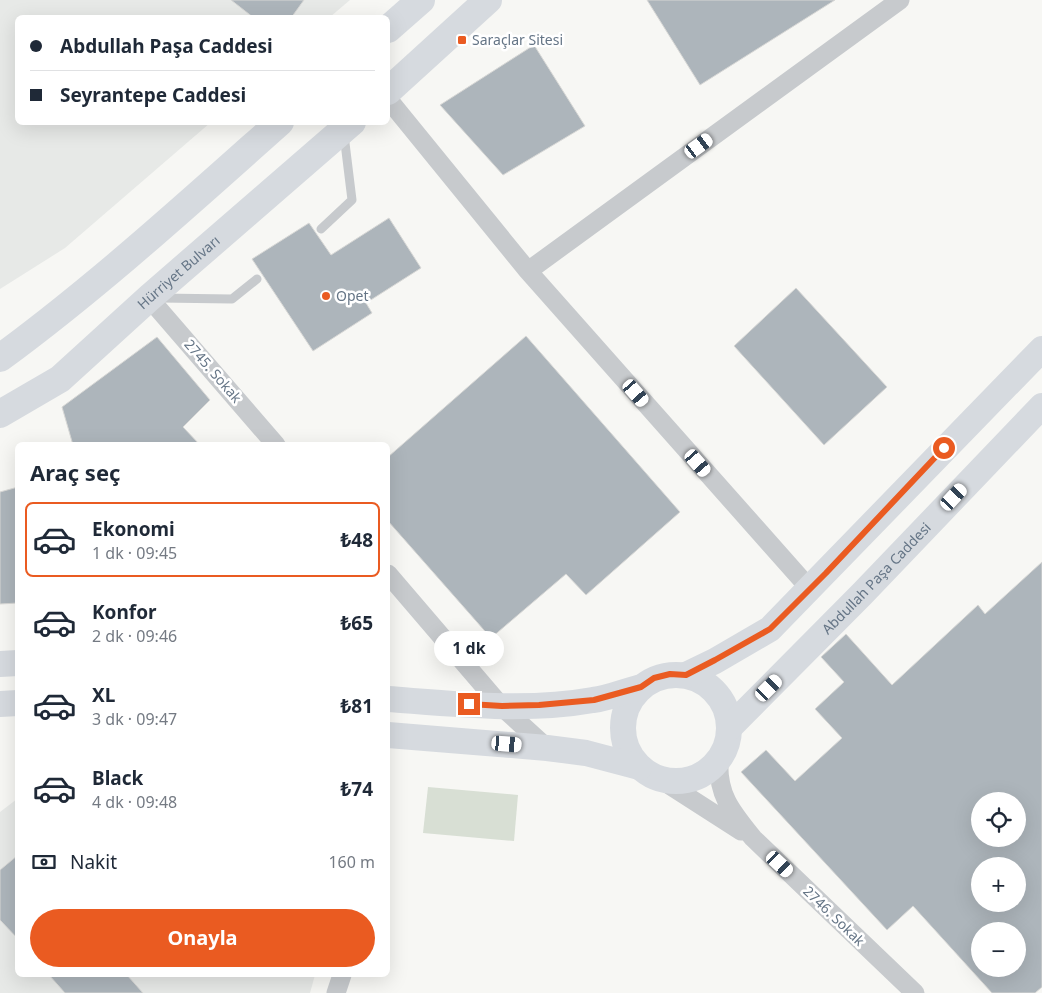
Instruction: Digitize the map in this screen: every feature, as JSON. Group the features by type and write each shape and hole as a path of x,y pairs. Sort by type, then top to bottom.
{"main road":[{"path":"390,27 421,0"},
{"path":"390,89 488,0"},
{"path":"0,358 51,321 156,233 277,125"},
{"name":"Hürriyet Bulvarı","path":"0,414 60,379 149,298 348,126"},
{"path":"686,675 770,629 1042,349"},
{"name":"Abdullah Paşa Caddesi","path":"729,728 862,594 1042,406"},
{"path":"0,664 15,663"},
{"path":"390,735 586,753 673,782 686,780 699,776 710,769 719,760 728,739 729,728 726,710 717,694 703,682 686,675 670,674 654,678 641,687 631,698 624,712 622,726 624,741 630,755 650,773"},
{"path":"390,699 502,706 564,704 594,700 641,687"},
{"path":"0,704 15,703"}],"street":[{"path":"528,271 900,0"},
{"path":"390,101 528,271 810,589"},
{"name":"2745. Sokak","path":"149,298 273,442"},
{"path":"390,576 502,706 547,748"},
{"path":"719,760 718,775 725,799 732,812 753,838"},
{"path":"650,773 753,838"},
{"name":"2746. Sokak","path":"753,838 915,993"},
{"path":"336,993 341,977"}],"lane":[{"path":"321,228 352,200 348,126"},
{"path":"149,298 232,299 256,280"}],"shaded area":[{"path":"0,0 350,0 332,15 15,15 15,125 208,125 65,248 0,289"},
{"path":"428,787 518,795 514,841 423,833"},
{"path":"15,801 15,977 314,977 310,993 0,993 0,812"}],"building":[{"path":"231,0 304,0 293,15 250,15"},
{"path":"647,0 835,0 700,85"},
{"path":"534,45 585,126 503,175 440,105"},
{"path":"389,218 421,268 366,303 372,313 313,351 252,259 309,223 331,255"},
{"path":"796,288 887,387 824,445 734,346"},
{"path":"526,336 680,512 586,595 566,574 491,638 390,523 390,455"},
{"path":"157,337 210,400 183,427 197,442 72,442 62,407"},
{"path":"15,488 15,603 0,604 0,492"},
{"path":"1042,562 1042,987 1035,993 992,993 977,977 1026,977 1026,922 971,922 971,970 913,906 887,930 741,772 766,750 795,781 842,738 815,709 844,682 821,657 846,634 892,685 978,605 985,614"},
{"path":"15,858 15,936 0,920 0,870"},
{"path":"51,977 129,977 143,993 65,993"}],"place":[{"name":"Saraçlar Sitesi","path":"462,40"},
{"name":"Opet","path":"326,296"}],"route":[{"path":"469,704 502,706 539,705 594,700 641,687 654,678 670,674 686,675 715,660 770,629 826,573 944,448"}]}
